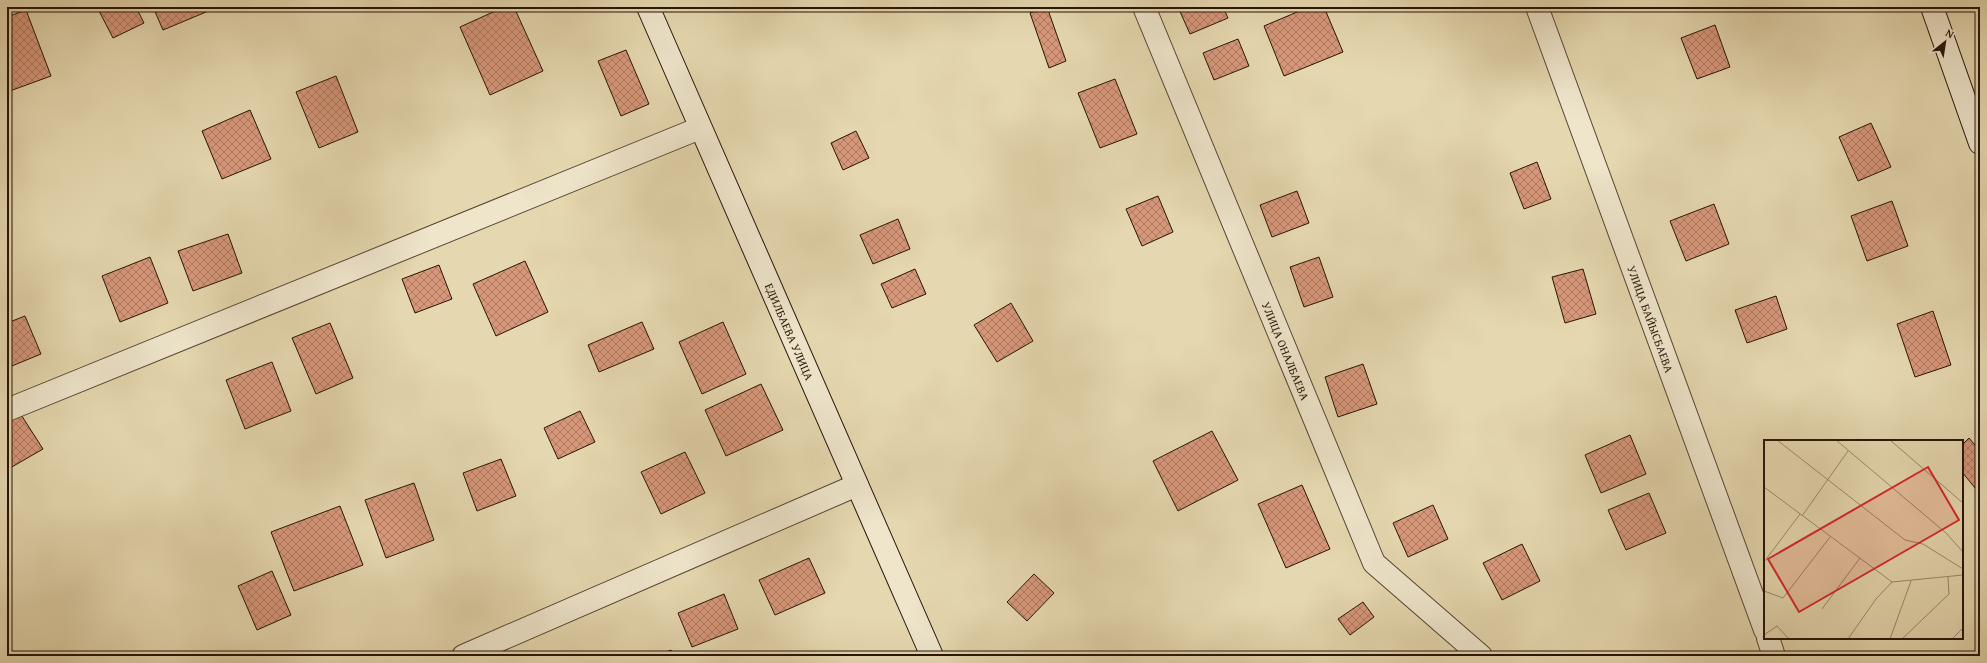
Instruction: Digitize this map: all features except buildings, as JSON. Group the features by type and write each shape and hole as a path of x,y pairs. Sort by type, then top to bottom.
{"street":[{"name":"ЕДИЛБАЕВА УЛИЦА","path":"648,7 932,656"},
{"name":"УЛИЦА ОНАЛБАЕВА","path":"1144,7 1374,563 1481,656"},
{"name":"УЛИЦА БАЙЫСБАЕВА","path":"1537,7 1764,627"},
{"path":"1932,7 1980,143"},
{"path":"7,410 700,128"},
{"path":"463,656 858,485"},
{"path":"1768,639 1774,656"}]}
